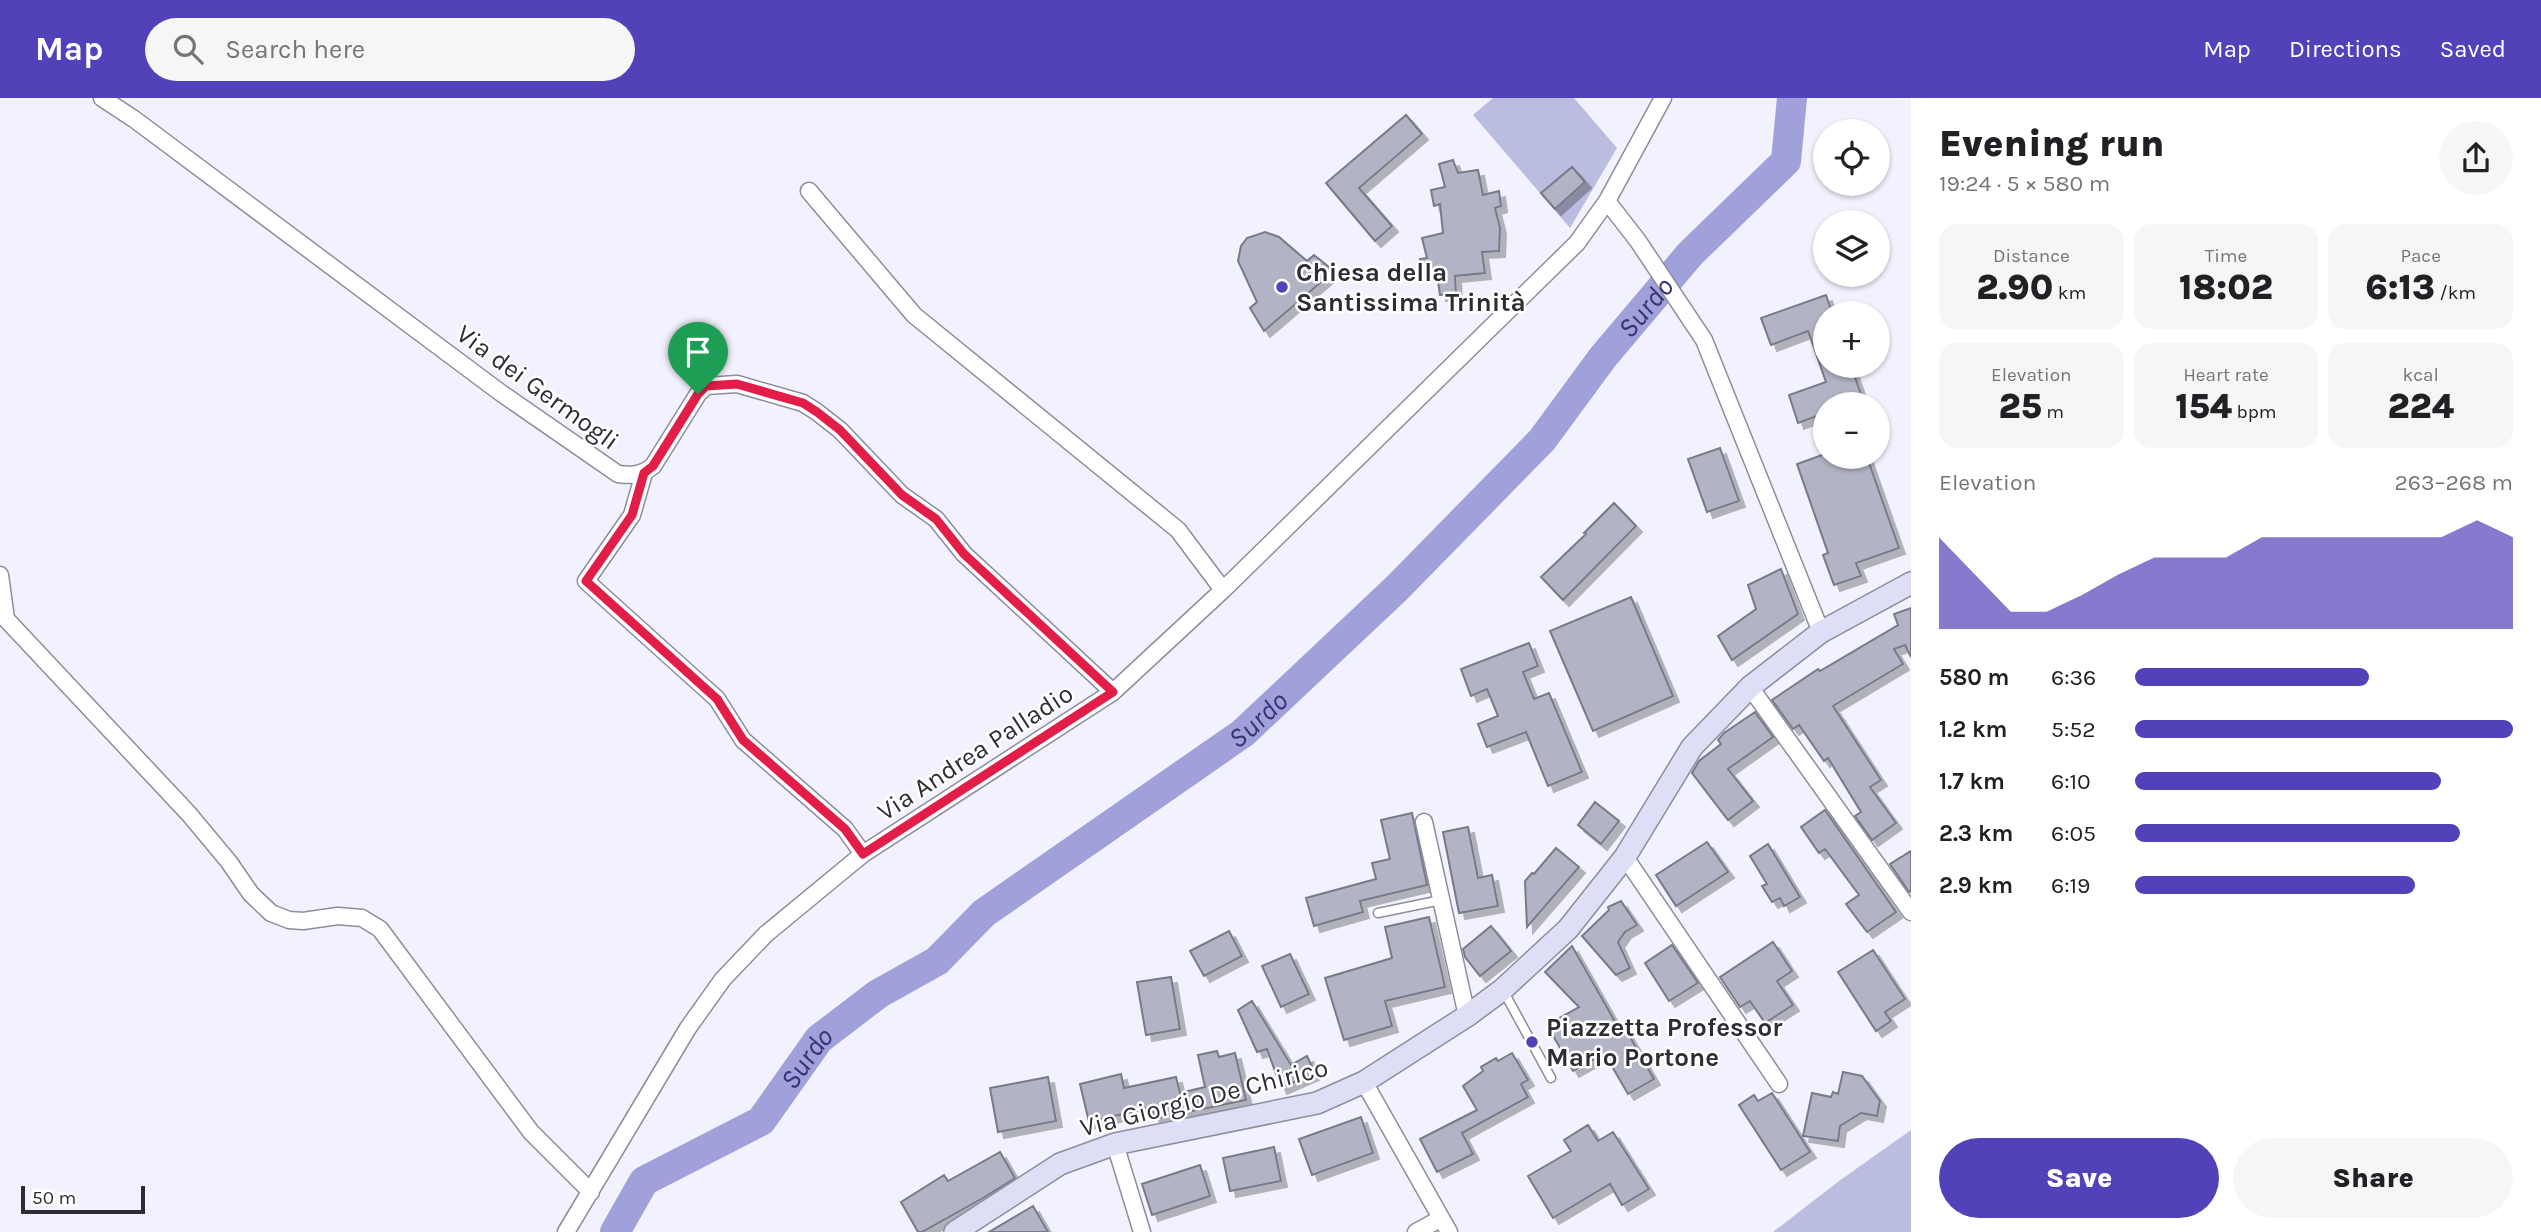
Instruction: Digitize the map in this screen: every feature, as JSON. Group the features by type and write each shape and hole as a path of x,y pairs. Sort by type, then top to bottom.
{"main road":[{"name":"Via Giorgio De Chirico","path":"955,1232 1060,1164 1115,1144 1317,1103 1364,1082 1467,1016 1502,990 1568,929 1625,858 1692,747 1750,687 1821,632 1911,583"}],"street":[{"name":"Via dei Germogli","path":"102,98 134,119 501,393 587,453 618,474 635,476 644,473"},
{"name":"Via Andrea Palladio","path":"566,1232 688,1028 723,979 766,934 863,854 1113,692 1223,590 1577,243 1607,201 1663,98"},
{"path":"810,191 914,315 1178,530 1223,590"},
{"path":"1607,201 1638,241 1704,340 1821,632"},
{"path":"863,854 845,829 743,740 717,699 586,581 632,515 644,473 653,466 698,394 706,386 737,384 803,403 840,430 902,495 936,519 964,554 1113,692"},
{"path":"0,575 6,619 188,814 229,862 251,894 271,913 289,920 303,921 338,916 362,918 380,929 531,1132 591,1192"},
{"path":"1750,687 1911,912"},
{"path":"1424,822 1467,1016"},
{"path":"1625,858 1779,1084"},
{"path":"1364,1082 1444,1225 1416,1232"},
{"path":"1115,1144 1142,1232"}],"lane":[{"path":"1378,913 1441,900"},
{"path":"1502,990 1551,1078"}],"shaded area":[{"path":"1493,98 1574,98 1617,148 1570,228 1473,115"},
{"path":"1911,1130 1911,1232 1773,1232 1839,1181"}],"building":[{"path":"1406,115 1422,134 1359,188 1392,226 1375,241 1326,183"},
{"path":"1453,160 1458,173 1478,170 1483,195 1499,191 1501,206 1495,208 1500,228 1499,251 1482,252 1485,273 1455,276 1456,294 1440,295 1437,274 1422,275 1420,259 1427,258 1422,238 1443,233 1440,204 1434,206 1431,190 1445,187 1439,164"},
{"path":"1572,167 1585,182 1555,209 1541,193"},
{"name":"Chiesa della Santissima Trinità","path":"1265,232 1279,237 1307,261 1314,255 1334,271 1264,331 1250,308 1257,302 1238,261 1241,246 1247,238"},
{"path":"1826,295 1828,301 1813,301 1813,345 1808,331 1771,345 1761,318"},
{"path":"1825,378 1855,378 1860,392 1813,392 1813,417 1798,423 1789,395 1826,382"},
{"path":"1720,448 1739,501 1707,512 1688,459"},
{"path":"1813,458 1813,469 1871,469 1899,548 1856,563 1861,576 1834,585 1823,555 1828,553 1797,464"},
{"path":"1614,503 1636,526 1563,600 1541,577"},
{"path":"1781,569 1798,614 1732,660 1718,636 1756,609 1748,585"},
{"path":"1631,597 1673,696 1593,731 1550,631"},
{"path":"1911,608 1911,657 1905,645 1894,649 1903,664 1833,706 1881,780 1870,787 1896,823 1872,840 1855,816 1861,812 1828,758 1824,761 1799,725 1793,729 1772,700 1818,669 1820,671 1898,625 1894,614"},
{"path":"1529,643 1538,666 1523,672 1534,699 1549,693 1582,772 1548,786 1526,732 1487,747 1478,724 1498,716 1487,689 1471,696 1461,669"},
{"path":"1755,712 1773,737 1728,769 1753,801 1728,820 1692,773 1699,761 1721,744 1718,740 1724,733"},
{"path":"1595,802 1619,821 1601,844 1578,825"},
{"path":"1825,810 1896,912 1867,932 1846,904 1859,895 1825,849 1819,853 1801,827"},
{"path":"1412,813 1427,885 1360,901 1363,912 1314,926 1306,898 1376,879 1372,863 1390,859 1381,820"},
{"path":"1468,827 1478,878 1492,875 1498,906 1459,913 1443,832"},
{"path":"1707,842 1728,872 1676,906 1656,875"},
{"path":"1768,844 1800,897 1784,906 1780,898 1772,902 1762,886 1767,884 1750,856"},
{"path":"1556,848 1579,867 1527,927 1525,881"},
{"path":"1911,851 1911,891 1909,892 1890,864"},
{"path":"1621,901 1637,925 1625,932 1618,942 1630,968 1616,975 1582,936 1609,910 1608,907"},
{"path":"1429,917 1445,987 1385,1001 1392,1026 1344,1040 1325,978 1392,958 1385,927"},
{"path":"1491,926 1511,951 1480,976 1465,957 1463,949"},
{"path":"1229,931 1242,956 1204,976 1190,951"},
{"path":"1773,942 1792,971 1777,981 1793,1005 1765,1023 1750,1001 1740,1007 1720,977"},
{"path":"1672,945 1698,983 1669,1001 1645,963"},
{"path":"1572,946 1621,1032 1626,1030 1654,1079 1628,1094 1607,1058 1602,1061 1600,1056 1573,1071 1547,1025 1579,1007 1545,972"},
{"path":"1873,950 1905,999 1885,1012 1891,1021 1876,1031 1838,972"},
{"path":"1290,954 1309,994 1281,1007 1262,966"},
{"path":"1171,977 1180,1029 1146,1035 1137,982"},
{"path":"1252,1001 1291,1065 1307,1056 1315,1073 1281,1088 1267,1049 1257,1052 1238,1010"},
{"path":"1217,1051 1219,1057 1235,1053 1246,1100 1154,1119 1152,1107 1089,1122 1080,1084 1121,1074 1124,1088 1176,1077 1180,1093 1205,1087 1198,1055"},
{"path":"1512,1053 1528,1080 1521,1084 1528,1097 1462,1133 1473,1154 1437,1172 1420,1139 1477,1110 1463,1086 1483,1071 1481,1067"},
{"path":"1843,1072 1862,1076 1880,1101 1877,1116 1861,1113 1840,1126 1838,1141 1803,1136 1812,1093 1831,1097 1833,1092 1838,1094"},
{"path":"1048,1077 1056,1121 998,1132 990,1088"},
{"path":"1772,1093 1810,1152 1781,1170 1739,1105 1754,1095 1758,1101"},
{"path":"1361,1117 1373,1153 1312,1175 1299,1139"},
{"path":"1588,1125 1598,1141 1613,1132 1649,1189 1622,1205 1610,1184 1553,1218 1528,1176 1571,1151 1564,1140"},
{"path":"1274,1147 1281,1181 1230,1191 1223,1158"},
{"path":"1000,1152 1015,1178 918,1232 901,1202 944,1175 948,1181"},
{"path":"1200,1165 1210,1196 1152,1215 1142,1184"},
{"path":"1033,1206 1048,1232 989,1232"}],"waterway":[{"name":"Surdo","path":"615,1232 644,1181 761,1121 819,1039 878,994 937,961 984,913 1243,733 1397,588 1542,440 1603,357 1690,254 1786,161 1792,98"}],"place":[{"name":"Chiesa della Santissima Trinità","path":"1282,287"},
{"name":"Piazzetta Professor Mario Portone","path":"1532,1042"}],"route":[{"path":"737,384 803,403 817,412 840,430 902,495 936,519 964,554 1113,692 863,854 845,829 743,740 717,699 586,581 632,515 644,473 653,466 698,394 706,386 737,384"}]}
